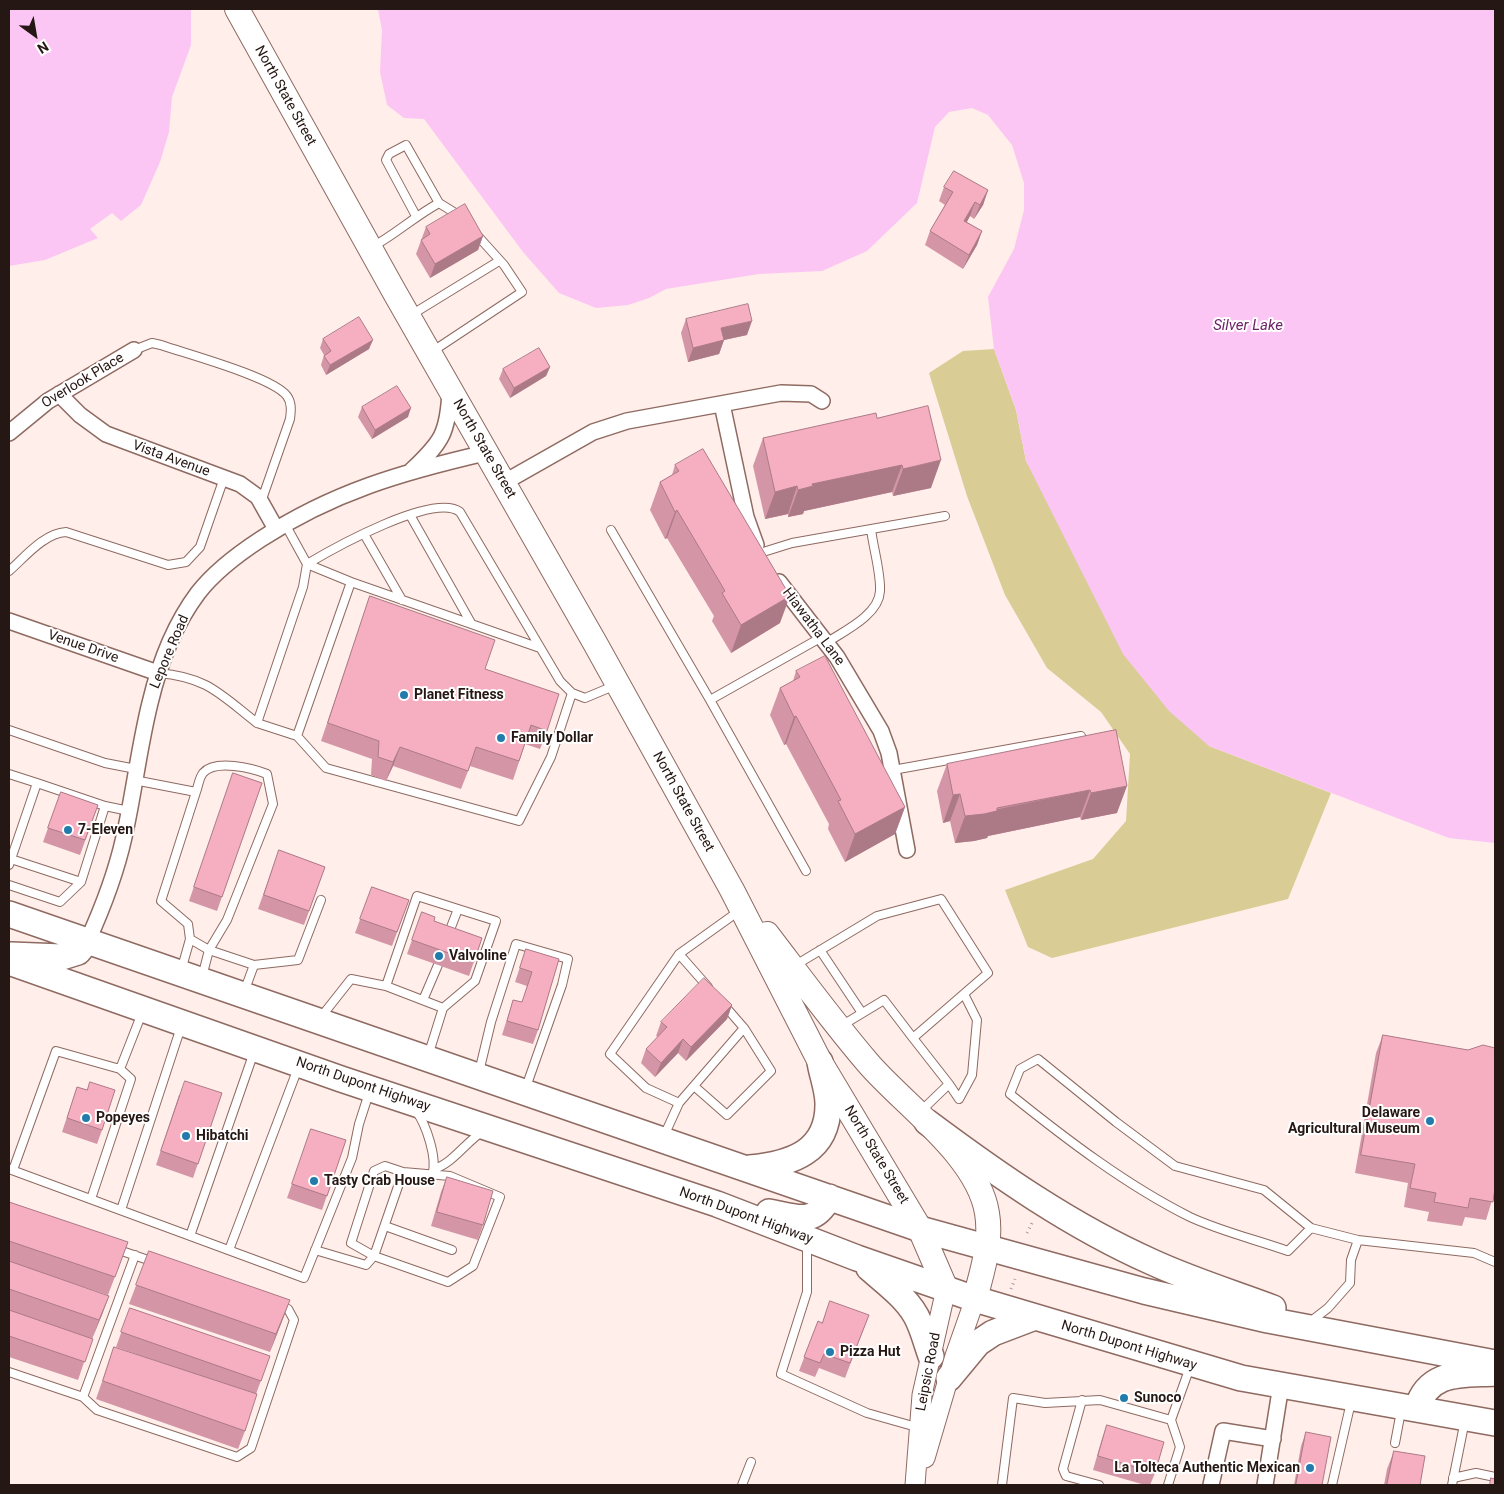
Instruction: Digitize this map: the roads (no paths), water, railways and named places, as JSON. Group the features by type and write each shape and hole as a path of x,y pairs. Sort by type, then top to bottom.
{"highway":[{"path":"9,914 920,1229 1144,1291 1268,1320 1495,1363"},
{"path":"9,954 62,956 78,952 88,940"},
{"name":"North Dupont Highway","path":"9,962 299,1064 717,1204 858,1258 975,1299 1190,1365 1241,1378 1495,1423"},
{"path":"745,1169 776,1166 793,1160 807,1152 820,1138 827,1121 828,1101 820,1062"},
{"path":"923,1118 1002,1178 1044,1204 1152,1262 1341,1333"},
{"path":"717,1204 806,1219 816,1216 823,1209 829,1198"},
{"path":"858,1258 896,1291 911,1310 919,1321 931,1356"},
{"path":"949,1378 978,1343 993,1333 1035,1317"},
{"path":"1410,1408 1437,1380 1452,1376 1495,1373"}],"main road":[{"name":"North State Street","path":"236,9 408,316 618,684 737,899 820,1062 920,1229 946,1289"},
{"name":"North State Street","path":"737,899 879,1076 923,1118 964,1164 978,1188 987,1212 988,1247 975,1299"}],"street":[{"name":"Overlook Place","path":"9,433 37,408 134,350"},
{"path":"412,470 435,448 442,437 447,424 450,389"},
{"path":"503,483 593,432 627,421 781,393 811,394 822,401"},
{"name":"Vista Avenue","path":"60,394 80,415 106,434 224,478 250,490 280,527"},
{"name":"Hiawatha Lane","path":"722,404 746,517 760,553 767,566 837,657 881,731 892,770 907,850"},
{"name":"Lepore Road","path":"88,940 109,890 129,811 158,672 176,630 198,593 231,560 280,527 349,492 412,470 486,453"},
{"name":"Venue Drive","path":"9,621 158,672"},
{"name":"Leipsic Road","path":"916,1485 922,1395 946,1289"},
{"name":"Leipsic Road","path":"916,1485 975,1299"},
{"path":"1265,1485 1281,1385"},
{"path":"1211,1485 1223,1430 1272,1439"}],"lane":[{"path":"416,216 386,160 389,154 406,145 439,203 460,216 466,224"},
{"path":"370,248 392,235 416,216 439,203"},
{"path":"429,353 522,292 473,230"},
{"path":"408,316 498,261"},
{"path":"134,350 152,344 161,345 272,383 287,396 291,410 290,419 261,502"},
{"path":"9,571 41,543 60,532 72,534 168,565 186,562 200,547 224,478"},
{"path":"307,564 364,534 410,515 436,506 453,506 460,512 560,682 572,693 585,698 618,684"},
{"path":"410,515 470,623"},
{"path":"760,553 792,544 945,516"},
{"path":"280,527 307,564 351,582 540,648"},
{"path":"710,700 862,619 876,603 880,591 871,529"},
{"path":"611,530 710,700 806,872"},
{"path":"364,534 402,600"},
{"path":"257,722 303,587 307,564"},
{"path":"297,736 351,582"},
{"path":"158,672 178,674 205,683 257,722 297,736 326,768 520,821 551,757 572,693"},
{"path":"9,730 135,775 196,792"},
{"path":"892,770 1081,736"},
{"path":"214,766 252,768 267,774 273,804 227,920 190,977 188,924 161,901 203,773 214,766"},
{"path":"9,774 105,806 129,811"},
{"path":"37,783 10,862 81,882"},
{"path":"9,885 60,902 81,882 105,806"},
{"path":"386,986 417,896 496,921 475,981 443,1008 427,1059"},
{"path":"679,1103 646,1088 610,1054 679,954 737,899"},
{"path":"792,967 877,916 941,899 988,973 914,1038"},
{"path":"190,939 209,950 254,965 298,960 321,900"},
{"path":"445,941 458,909"},
{"path":"478,1077 491,1022 516,944 568,959 562,985 524,1092"},
{"path":"820,950 862,1013"},
{"path":"679,954 712,991"},
{"path":"243,995 254,965"},
{"path":"423,1000 438,965"},
{"path":"318,1021 351,979 386,986 443,1008"},
{"path":"840,1027 884,1000 959,1099 972,1075 977,1020 964,994"},
{"path":"694,1086 727,1114 771,1071 744,1028 718,998"},
{"path":"120,1069 144,1009"},
{"path":"122,1210 183,1023"},
{"path":"662,1140 679,1103 744,1028"},
{"path":"190,1236 255,1048"},
{"path":"91,1199 131,1079 120,1069 56,1051 11,1170 304,1278 352,1158 359,1124 370,1088"},
{"path":"1311,1228 1288,1251 1192,1218 1140,1188 1048,1125 1010,1094 1020,1068 1038,1058 1116,1122 1176,1166 1264,1190 1311,1228 1358,1240 1474,1253 1495,1262"},
{"path":"229,1250 299,1064"},
{"path":"923,1118 949,1084"},
{"path":"410,1101 428,1133 433,1172"},
{"path":"433,1172 445,1166 470,1139 488,1128"},
{"path":"385,1166 403,1172 433,1172 450,1176 500,1197 473,1266 448,1282 374,1256 351,1243 374,1171 385,1166"},
{"path":"315,1250 366,1265 374,1256 403,1172"},
{"path":"384,1226 452,1250"},
{"path":"806,1238 807,1292 781,1374 867,1413 920,1428"},
{"path":"1310,1322 1328,1308 1350,1284 1351,1260 1358,1240"},
{"path":"108,1246 162,1265"},
{"path":"83,1397 135,1255"},
{"path":"9,1372 83,1397 97,1410 237,1457 252,1448 294,1320 288,1308 270,1302"},
{"path":"1168,1485 1180,1447 1171,1420 1190,1365"},
{"path":"1002,1485 1013,1398 1045,1403 1100,1400 1171,1420"},
{"path":"1332,1485 1352,1398"},
{"path":"1082,1400 1063,1469 1066,1476 1099,1485"},
{"path":"1394,1443 1410,1408"},
{"path":"1452,1482 1465,1418"},
{"path":"742,1485 750,1462"},
{"path":"1452,1482 1476,1473 1495,1477"}],"water":[{"path":"9,9 191,9 191,45 172,97 169,132 160,162 141,205 121,221 112,213 90,229 98,238 45,260 9,266"},
{"name":"Silver Lake","path":"378,9 1495,9 1495,843 1449,838 1209,746 1169,711 1123,654 1026,461 1016,410 994,349 988,297 1014,249 1024,210 1024,183 1012,145 988,115 972,108 949,112 935,127 917,203 867,251 822,271 759,274 666,289 649,298 628,305 596,308 559,293 523,252 424,119 404,118 387,105 380,72 382,30"}],"place":[{"name":"Planet Fitness","path":"404,695"},
{"name":"Family Dollar","path":"501,738"},
{"name":"7-Eleven","path":"68,830"},
{"name":"Valvoline","path":"439,956"},
{"name":"Popeyes","path":"86,1118"},
{"name":"Delaware Agricultural Museum","path":"1430,1121"},
{"name":"Hibatchi","path":"186,1136"},
{"name":"Tasty Crab House","path":"314,1181"},
{"name":"Pizza Hut","path":"830,1352"},
{"name":"Sunoco","path":"1124,1398"},
{"name":"La Tolteca Authentic Mexican","path":"1310,1468"}]}
